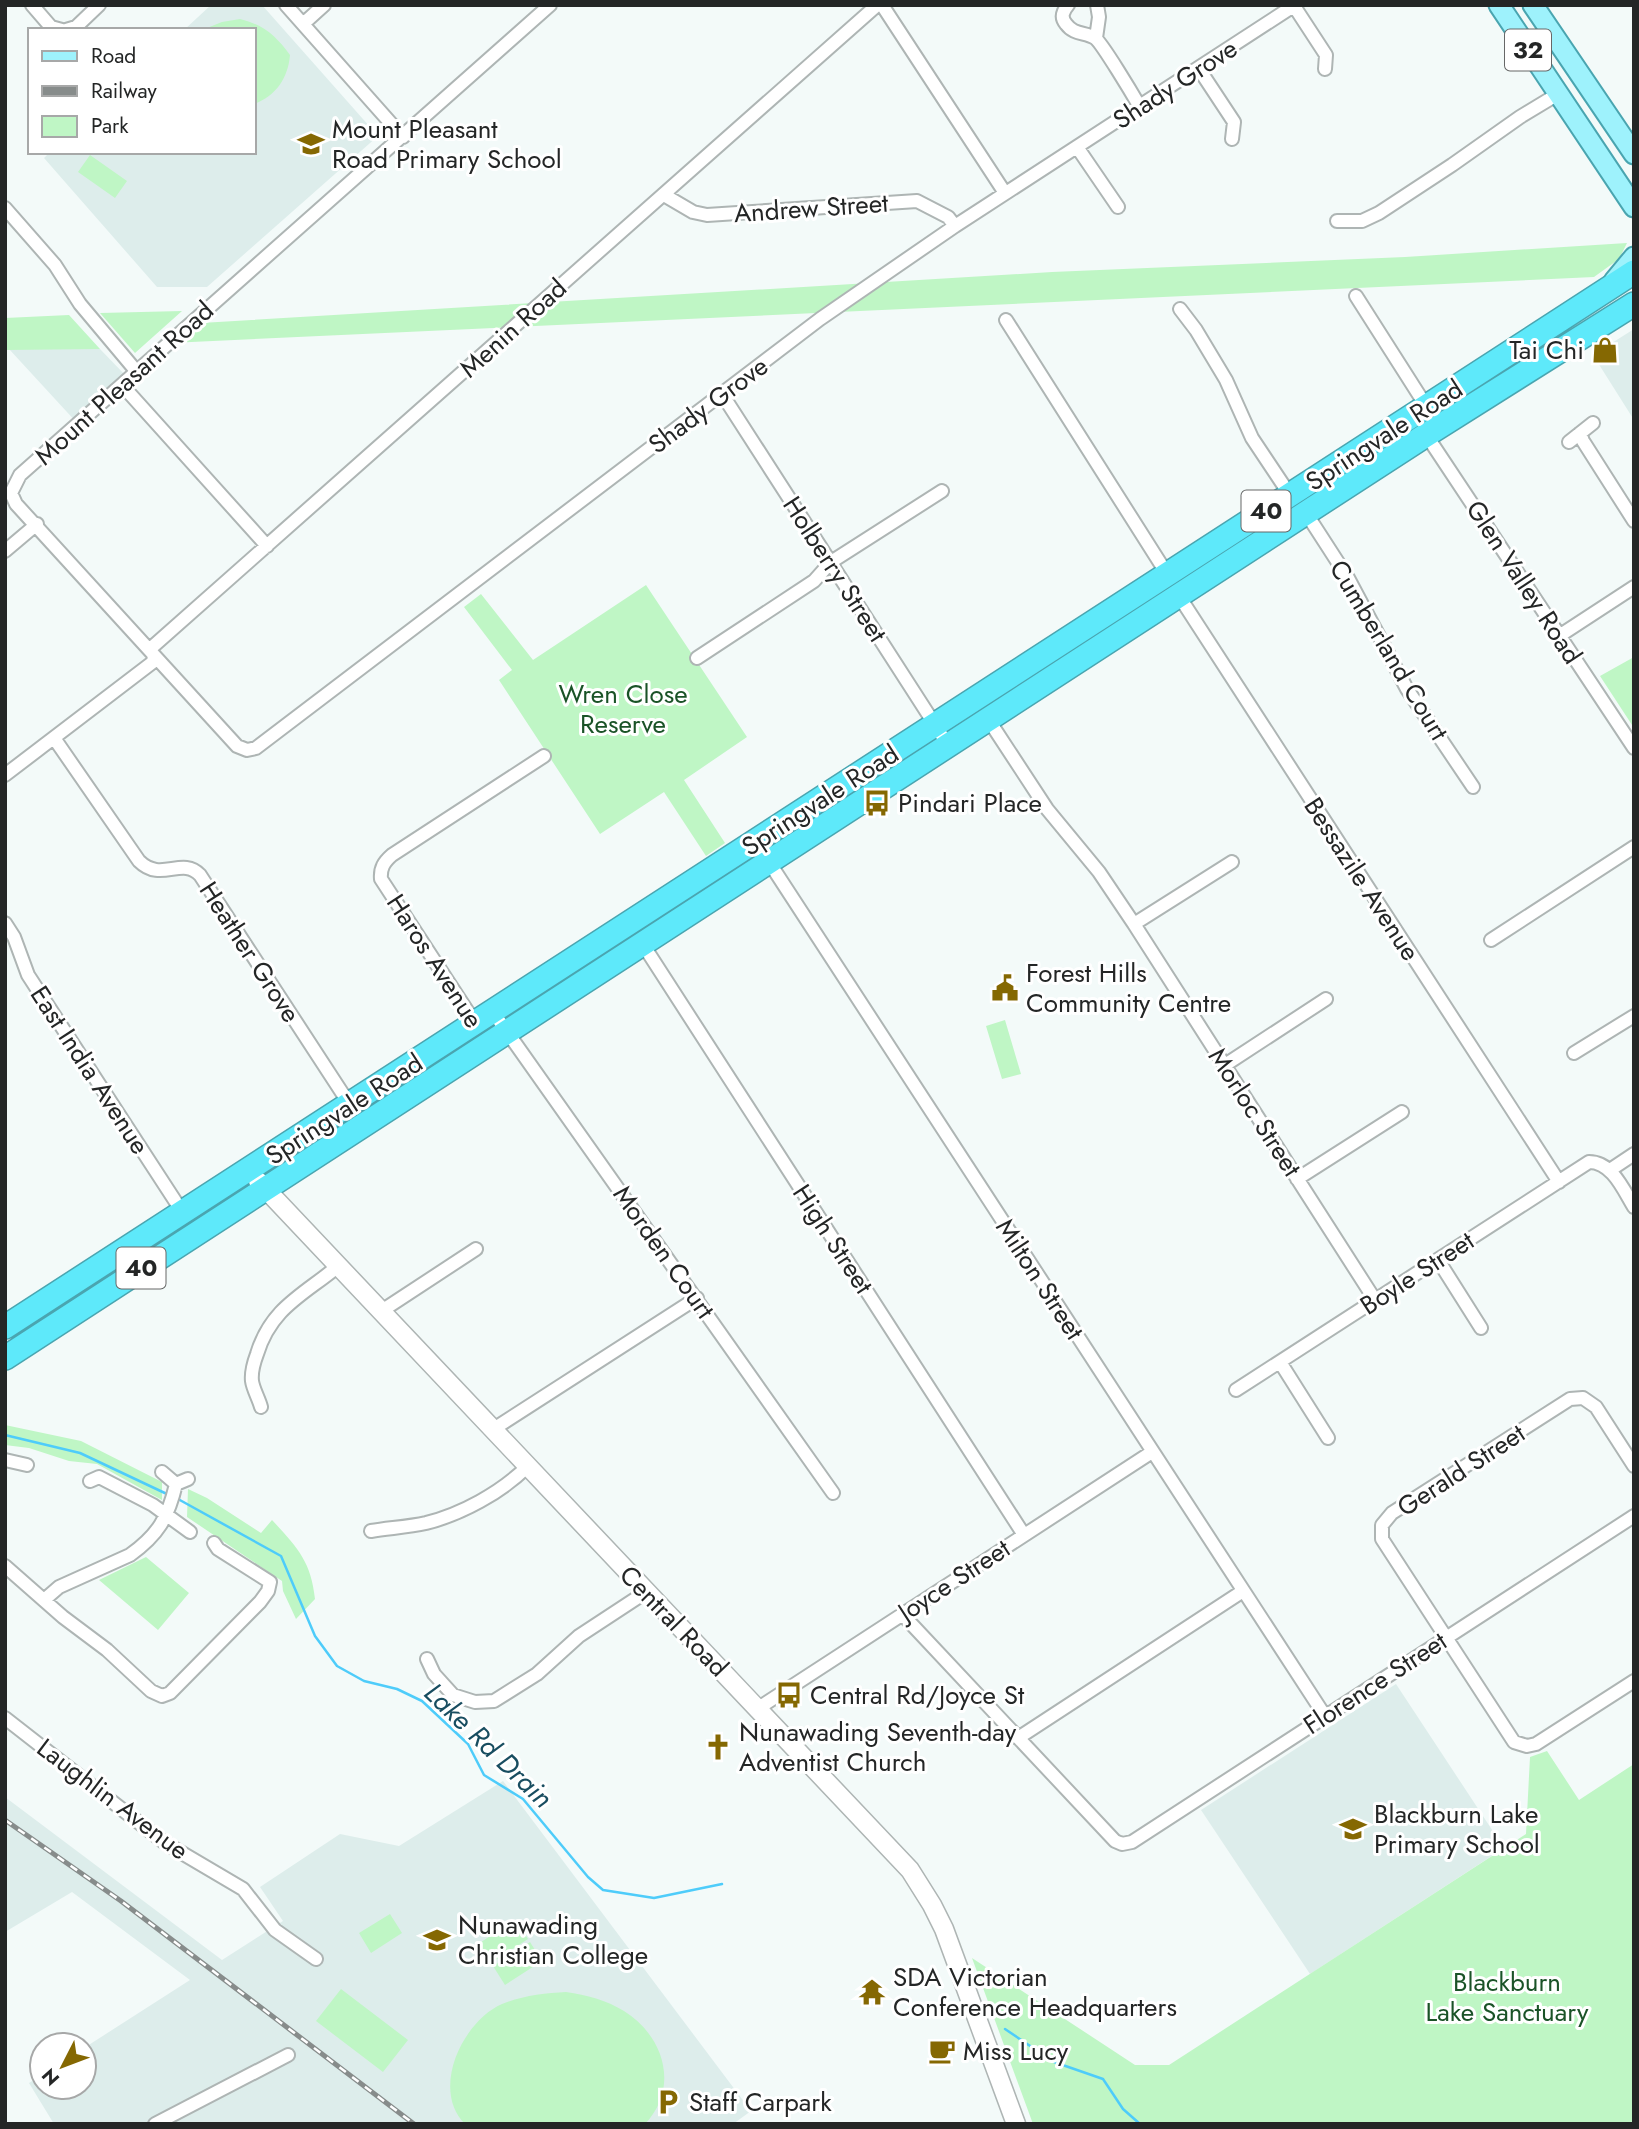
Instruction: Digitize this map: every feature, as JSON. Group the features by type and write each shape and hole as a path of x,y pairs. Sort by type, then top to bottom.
{"highway":[{"name":"Springvale Road","path":"5,1328 1634,272"},
{"name":"Springvale Road","path":"5,1358 1306,513 1634,304"}],"main road":[{"name":"32","path":"1499,5 1633,208"},
{"name":"32","path":"1533,5 1634,154"},
{"path":"1606,289 1634,257"}],"street":[{"path":"32,5 51,27 55,28"},
{"path":"72,28 99,5"},
{"path":"286,5 403,137"},
{"path":"303,24 324,5"},
{"name":"Mount Pleasant Road","path":"152,652 16,503 9,487 550,5"},
{"path":"1068,5 1062,18 1066,25 1075,32 1096,38"},
{"path":"1097,5 1099,17 1096,38 1140,107"},
{"path":"880,6 1006,193"},
{"name":"Menin Road","path":"152,652 267,546 880,6"},
{"path":"1291,6 1326,55 1325,69"},
{"name":"Shady Grove","path":"152,652 237,746 247,750 256,748 820,318 955,226 1199,69 1291,6"},
{"path":"1199,69 1234,122 1232,139"},
{"path":"1337,221 1362,221 1378,213 1558,94"},
{"path":"1077,147 1118,207"},
{"name":"Andrew Street","path":"664,195 693,212 707,215 917,201 948,216 955,226"},
{"path":"5,208 55,265 80,304 137,372"},
{"name":"Glen Valley Road","path":"1356,296 1420,411 1559,636 1634,748"},
{"path":"1180,309 1226,380 1252,438 1290,495"},
{"name":"Bessazile Avenue","path":"1006,320 1168,575 1178,596 1559,1182"},
{"path":"122,385 267,546"},
{"name":"Holberry Street","path":"722,394 948,745"},
{"path":"1569,442 1593,423"},
{"path":"1580,433 1634,521"},
{"path":"696,658 814,581 831,562 942,491"},
{"name":"Cumberland Court","path":"1306,513 1348,578 1407,690 1473,787"},
{"path":"5,551 37,524"},
{"path":"1559,636 1634,587"},
{"path":"5,775 153,662 152,652"},
{"name":"Morloc Street","path":"988,719 1047,809 1099,872 1134,924 1375,1300"},
{"name":"Heather Grove","path":"54,738 147,869 155,871 186,867 194,869 200,875 350,1105"},
{"name":"Haros Avenue","path":"497,1037 382,879 380,871 384,862 392,855 544,756"},
{"name":"Milton Street","path":"756,842 1325,1716"},
{"path":"1491,940 1634,848"},
{"path":"1134,924 1232,862"},
{"name":"East India Avenue","path":"5,923 14,937 28,975 183,1213"},
{"name":"High Street","path":"642,943 1024,1535"},
{"path":"1225,1065 1326,999"},
{"path":"1574,1054 1634,1016"},
{"name":"Morden Court","path":"484,1018 696,1298 833,1493"},
{"path":"1297,1179 1402,1112"},
{"name":"Boyle Street","path":"1236,1390 1590,1162 1605,1166 1634,1154"},
{"path":"1605,1166 1634,1207"},
{"name":"Central Road","path":"250,1170 263,1189 920,1883 944,1929 1016,2124"},
{"path":"380,1312 476,1249"},
{"path":"1438,1260 1481,1328"},
{"path":"261,1407 252,1382 263,1336 288,1302 337,1267"},
{"path":"492,1430 696,1298"},
{"path":"1280,1362 1328,1438"},
{"name":"Gerald Street","path":"1446,1637 1382,1539 1382,1525 1392,1513 1570,1399 1583,1398 1596,1408 1634,1466"},
{"name":"Joyce Street","path":"757,1709 1152,1452"},
{"path":"8,1456 27,1465"},
{"path":"370,1531 425,1523 452,1515 498,1489 527,1467"},
{"path":"44,1600 59,1587 130,1555 148,1541 167,1516 177,1489 162,1472"},
{"path":"95,1476 153,1505 191,1534"},
{"name":"Florence Street","path":"1018,1738 1115,1841 1122,1844 1132,1842 1634,1516"},
{"path":"5,1566 107,1650 151,1691 162,1696 170,1693 274,1585 218,1549 214,1543"},
{"path":"902,1614 1018,1738 1243,1591"},
{"path":"427,1659 434,1674 453,1695 475,1702 494,1701 537,1674 579,1636 646,1592"},
{"path":"1446,1637 1514,1742 1527,1746 1536,1744 1634,1681"},
{"name":"Laughlin Avenue","path":"5,1718 165,1843 243,1889 275,1930 316,1959"},
{"path":"155,2124 288,2055"}],"shaded area":[{"name":"Mount Pleasant Road Primary School","path":"211,5 262,5 378,136 207,287 157,287 44,158 48,154 256,154 256,28 186,28"},
{"path":"1634,329 1634,420 1593,355"},
{"path":"9,349 100,349 128,378 78,424"},
{"name":"Blackburn Lake Primary School","path":"1396,1684 1504,1848 1310,1974 1201,1810"},
{"name":"Nunawading Christian College","path":"503,1781 751,2111 733,2124 54,2124 40,2101 98,2101 98,2039 190,1980 72,1892 5,1932 5,1797 222,1960 283,1921 260,1887 340,1834 399,1846"}],"green space":[{"path":"240,19 256,24 280,42 290,55 284,79 275,91 262,101 256,103 256,28 207,28"},
{"path":"90,155 127,181 115,198 78,172"},
{"path":"1627,243 1619,259 1594,277 170,343 201,323 1052,272 1405,257"},
{"path":"182,311 135,353 100,313"},
{"path":"69,315 100,349 5,350 5,318"},
{"name":"Wren Close Reserve","path":"646,585 747,737 684,780 725,843 706,856 664,792 600,834 499,680 512,670 464,607 481,594 533,660"},
{"path":"1634,657 1634,728 1600,676"},
{"path":"1005,1020 1021,1074 1002,1079 986,1026"},
{"path":"5,1425 81,1441 162,1482 162,1500 97,1464 69,1461 29,1448 5,1445"},
{"path":"188,1489 207,1498 261,1533 272,1520 289,1538 306,1564 315,1599 296,1619 283,1591 282,1581 187,1517"},
{"path":"146,1557 189,1593 158,1630 99,1580"},
{"name":"Blackburn Lake Sanctuary","path":"1547,1751 1579,1800 1634,1764 1634,2124 1033,2124 972,1958 1135,2065 1169,2065 1526,1834 1530,1757"},
{"path":"390,1914 402,1933 371,1953 359,1933"},
{"path":"515,1920 528,1939 491,1963 478,1944"},
{"path":"530,1942 542,1961 505,1985 493,1966"},
{"path":"341,1989 408,2040 383,2072 316,2021"},
{"path":"566,1992 596,1998 624,2011 649,2034 663,2063 662,2094 656,2110 645,2124 465,2124 455,2109 451,2093 451,2075 464,2040 475,2025 488,2013 509,2001 533,1995"}],"waterway":[{"name":"Lake Rd Drain","path":"5,1435 80,1453 169,1495"},
{"name":"Lake Rd Drain","path":"178,1499 281,1556 315,1636 337,1666 364,1681 397,1689 422,1701 468,1744 484,1775 523,1799 588,1877 603,1890 654,1898 722,1884"},
{"name":"Lake Rd Drain","path":"1005,2029 1054,2062 1103,2079 1123,2109 1140,2124"}],"railway":[{"path":"5,1820 121,1901 414,2124"}],"place":[{"name":"Mount Pleasant Road Primary School","path":"311,144"},
{"name":"Tai Chi","path":"1605,350"},
{"name":"Pindari Place","path":"877,803"},
{"name":"Forest Hills Community Centre","path":"1005,988"},
{"name":"Central Rd/Joyce St","path":"789,1695"},
{"name":"Nunawading Seventh-day Adventist Church","path":"718,1747"},
{"name":"Blackburn Lake Primary School","path":"1353,1829"},
{"name":"Nunawading Christian College","path":"437,1940"},
{"name":"SDA Victorian Conference Headquarters","path":"872,1992"},
{"name":"Miss Lucy","path":"942,2051"},
{"name":"Staff Carpark","path":"668,2102"}]}
